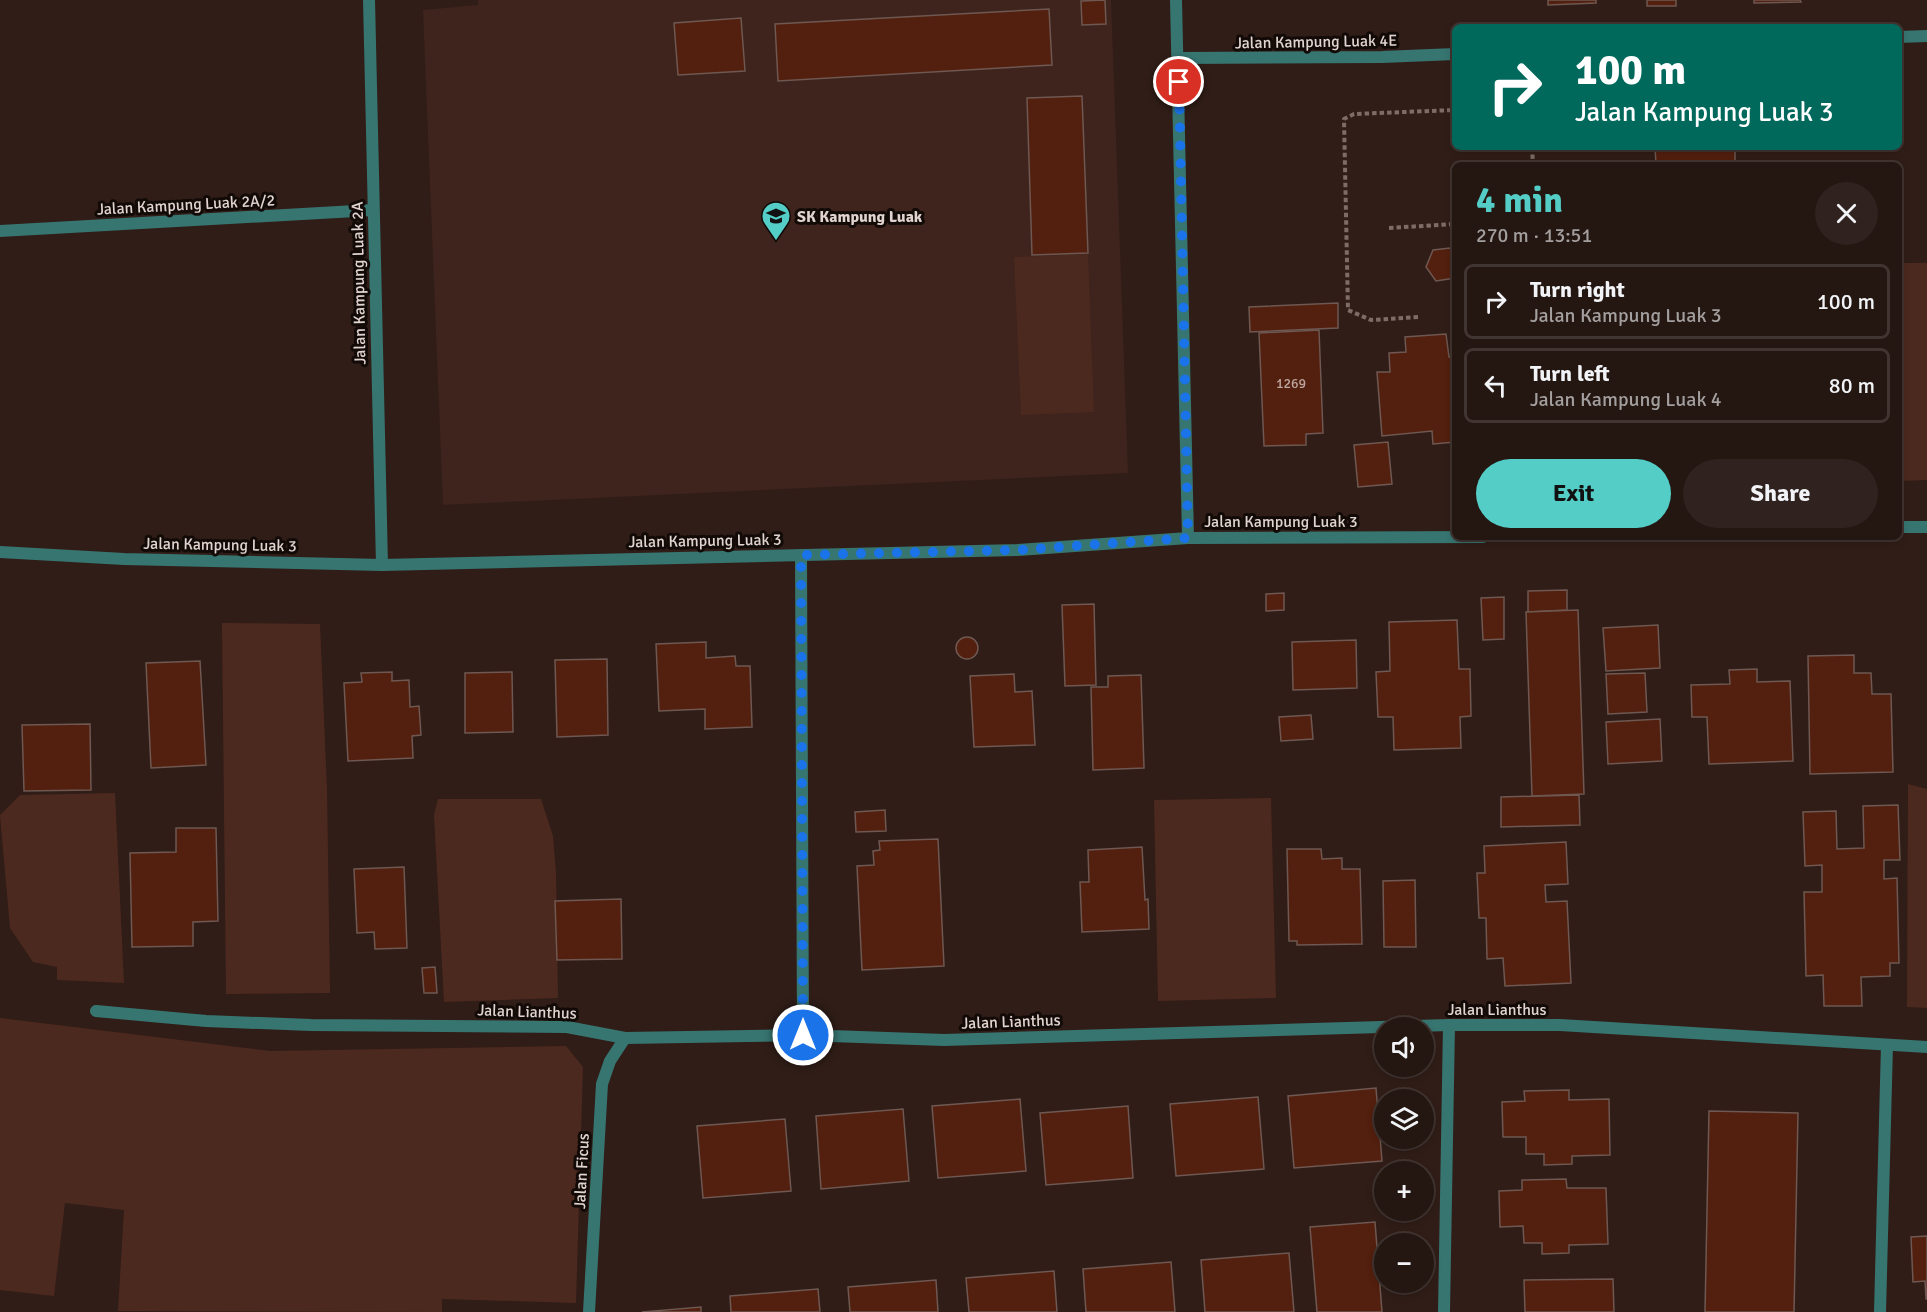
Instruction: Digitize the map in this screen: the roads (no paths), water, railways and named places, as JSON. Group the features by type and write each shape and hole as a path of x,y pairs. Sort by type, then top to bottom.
{"street":[{"name":"Jalan Kampung Luak 2A","path":"369,0 382,565"},
{"path":"1176,0 1188,538"},
{"path":"1902,37 1927,36"},
{"name":"Jalan Kampung Luak 4E","path":"1178,58 1382,57 1452,54"},
{"name":"Jalan Kampung Luak 2A/2","path":"0,231 373,210"},
{"path":"1902,528 1927,527"},
{"name":"Jalan Kampung Luak 3","path":"0,552 124,559 382,565 1018,550 1188,538 1452,537"},
{"path":"801,555 803,1035"},
{"name":"Jalan Lianthus","path":"96,1011 206,1021 311,1025 567,1027 625,1038 803,1035 944,1040 1449,1025 1560,1025 1927,1047"},
{"path":"1444,1312 1449,1025"},
{"name":"Jalan Ficus","path":"589,1312 602,1084 610,1061 625,1038"},
{"path":"1880,1312 1887,1045"}],"place":[{"name":"SK Kampung Luak","path":"776,242"}]}
